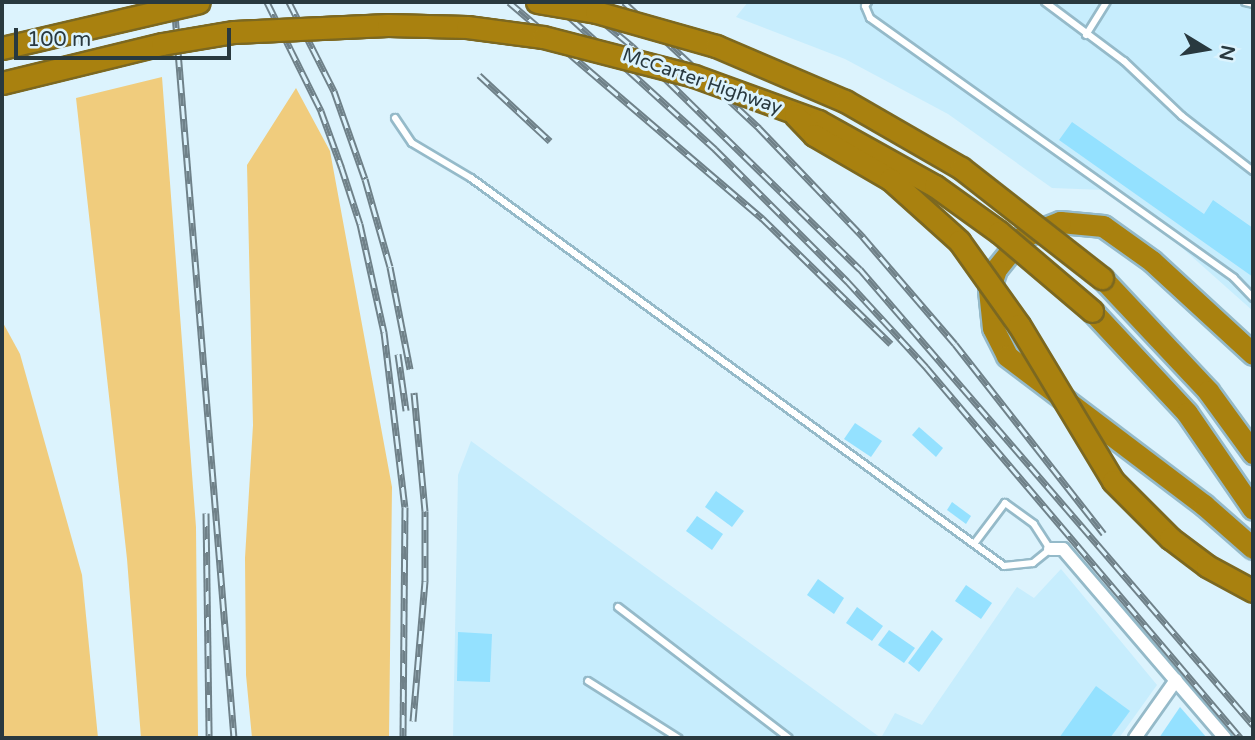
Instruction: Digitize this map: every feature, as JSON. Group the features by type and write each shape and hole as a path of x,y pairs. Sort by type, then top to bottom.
{"highway":[{"path":"2,48 198,2"},
{"name":"McCarter Highway","path":"537,2 596,12 716,46 845,101 961,168 1102,278 1208,391 1253,453"},
{"name":"McCarter Highway","path":"2,83 138,50 234,32 305,27 467,27 620,53 818,121 935,186 999,232 1092,310 1187,413 1253,509"},
{"path":"793,114 814,135 890,179 952,234 987,276 1112,481 1170,538 1253,591"},
{"path":"1253,354 1152,261 1102,226 1060,222 1022,237 1001,261 989,290 993,328 1007,356 1204,505 1253,548"},
{"path":"1208,391 1253,426"}],"street":[{"path":"1050,549 1063,549 1225,738"},
{"path":"1135,738 1176,680"}],"lane":[{"path":"868,2 865,6 870,18 1234,278 1253,298"},
{"path":"1045,2 1086,36 1124,61 1182,116 1253,171"},
{"path":"1086,36 1107,2"},
{"path":"1245,2 1253,4"},
{"path":"395,118 412,143 471,178 1004,566 1033,563 1050,549 1034,524 1005,503 974,544"},
{"path":"618,607 789,738"},
{"path":"588,681 678,738"}],"shaded area":[{"path":"748,2 1253,2 1253,311 1134,205 1104,190 1052,188 948,114 845,59 736,17"},
{"path":"162,77 196,527 198,738 141,738 127,559 76,98"},
{"path":"296,88 330,151 392,487 389,738 252,738 246,675 245,558 253,425 247,165"},
{"path":"2,321 20,354 82,575 98,738 2,738"},
{"path":"471,441 881,738 453,738 458,475"},
{"path":"1061,569 1157,685 1119,738 881,738 895,713 922,725 1017,587 1034,598"}],"building":[{"path":"1072,122 1204,214 1213,200 1253,228 1253,277 1059,140"},
{"path":"855,423 882,441 871,457 844,439"},
{"path":"919,427 943,448 936,457 912,435"},
{"path":"716,491 744,511 732,527 705,507"},
{"path":"952,502 971,516 966,524 947,510"},
{"path":"697,516 723,534 712,550 686,531"},
{"path":"818,579 844,598 834,614 807,595"},
{"path":"966,585 992,603 981,619 955,601"},
{"path":"857,607 883,626 872,641 846,623"},
{"path":"889,630 915,648 904,663 878,645"},
{"path":"932,630 943,639 919,672 908,663"},
{"path":"458,632 492,634 490,682 457,681"},
{"path":"1096,686 1130,711 1110,738 1059,738"},
{"path":"1180,707 1207,738 1159,738"}],"railway":[{"path":"174,2 234,738"},
{"path":"267,2 321,111 341,166 360,224 384,332 405,507 403,738"},
{"path":"289,2 334,91 365,179 390,267 410,369"},
{"path":"509,2 762,218 891,344"},
{"path":"553,2 715,149 847,281 926,367 1241,738"},
{"path":"579,2 632,46 860,269 1253,725"},
{"path":"624,2 759,128 863,237 955,344 1104,534"},
{"path":"479,75 550,141"},
{"path":"398,354 406,410"},
{"path":"413,721 425,581 425,511 414,393"},
{"path":"206,513 209,738"}]}
